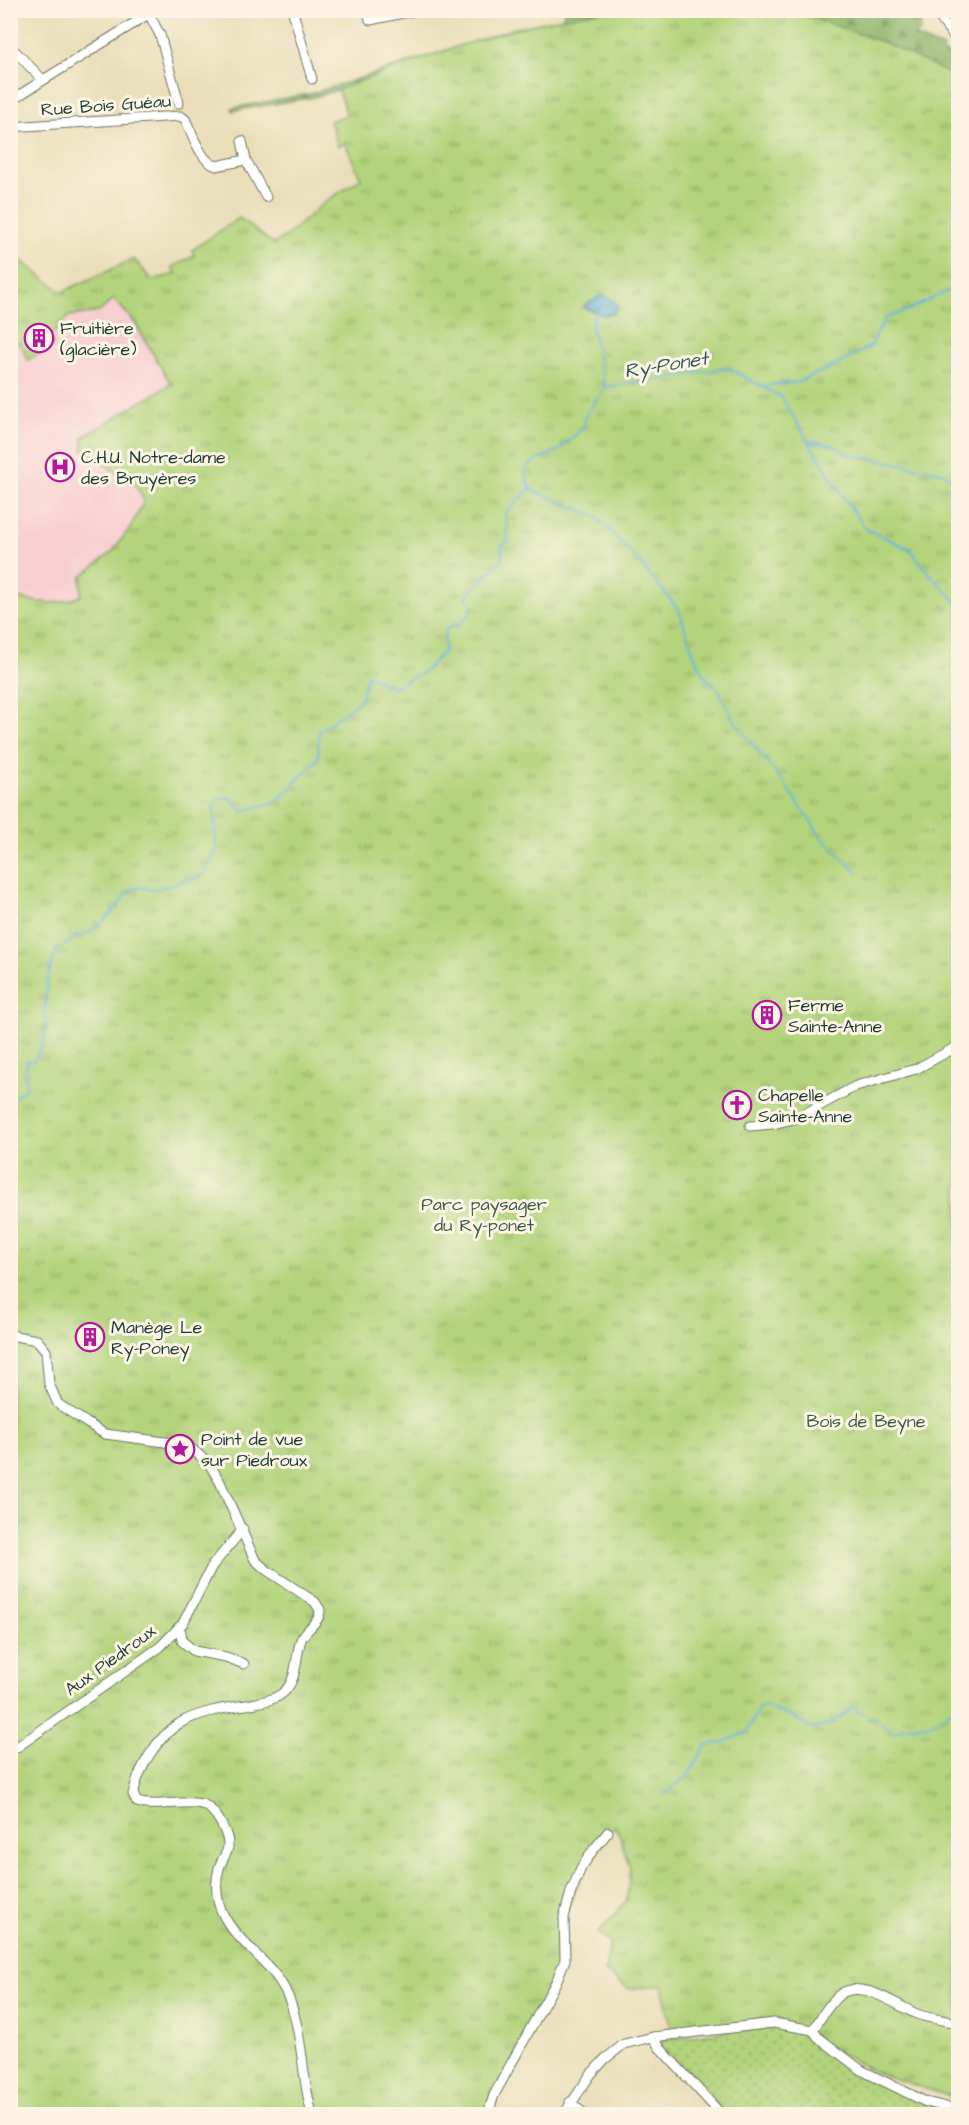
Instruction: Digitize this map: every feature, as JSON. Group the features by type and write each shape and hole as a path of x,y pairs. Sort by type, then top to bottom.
{"street":[{"path":"294,10 312,79"},
{"path":"368,10 370,20 417,10"},
{"path":"934,10 952,34 958,38"},
{"path":"10,101 152,12"},
{"name":"Rue Bois Guéau","path":"152,12 179,103"},
{"path":"10,46 43,80"},
{"name":"Rue Bois Guéau","path":"10,127 180,116 185,119 205,158 212,165 246,160"},
{"path":"242,141 246,160 266,196"},
{"path":"750,1126 779,1123 797,1118 856,1086 916,1069 958,1046"},
{"path":"10,1335 37,1340 46,1351 49,1384 58,1404 87,1423 105,1434 187,1445 199,1455 210,1466 220,1482 255,1560 315,1602 320,1610 319,1617 301,1640 291,1683 278,1697 224,1708 181,1723 166,1734 152,1752 140,1773 133,1794 137,1802 142,1804 200,1803 208,1807 223,1828 228,1847 219,1868 217,1886 219,1905 237,1932 268,1965 286,1992 295,2025 312,2115"},
{"name":"Aux Piedroux","path":"10,1752 160,1647 183,1623 212,1566 243,1529"},
{"path":"178,1628 182,1641 194,1651 244,1664"},
{"path":"488,2115 494,2095 556,1982 565,1960 564,1917 581,1868 608,1832"},
{"path":"813,2030 829,2007 842,1994 855,1989 882,1996 918,2015 958,2022"},
{"path":"564,2115 570,2102 591,2074 624,2044 653,2037 774,2023 813,2030 818,2037 861,2070 926,2102 958,2110"},
{"path":"653,2037 660,2048 721,2115"},
{"path":"570,2102 584,2115"}],"shaded area":[{"name":"C.H.U. Notre-dame des Bruyères","path":"114,299 135,323 172,384 133,408 83,450 136,485 144,501 130,528 112,552 81,577 81,596 66,603 34,602 17,598 11,600 10,349 19,341 29,359 54,345 49,338 69,316 99,312"}],"green space":[{"name":"Parc paysager du Ry-ponet","path":"611,10 763,10 810,17 885,43 958,78 958,2099 875,2072 778,2020 672,2031 662,1985 629,1989 605,1972 610,1943 598,1933 627,1900 630,1867 616,1826 594,1849 564,1917 565,1960 488,2114 11,2114 11,601 17,598 57,602 81,596 81,577 112,552 130,528 144,501 136,485 83,450 83,437 171,384 135,323 114,299 99,312 69,316 49,338 54,345 28,360 19,342 11,349 10,252 62,292 134,259 152,280 176,274 172,267 194,256 192,250 239,218 274,244 326,201 361,179 345,143 338,146 330,121 347,115 338,90 438,53 506,32 576,15"},
{"path":"879,10 920,15 921,30 915,37 943,48 942,52 958,59 958,101 509,38 314,97 233,111 232,108 314,93 516,28 563,18 564,11"},
{"path":"775,2026 807,2033 843,2063 925,2103 958,2111 958,2114 726,2114 660,2046 659,2040"}],"water":[{"path":"601,296 611,299 618,306 613,314 602,315 585,308 585,305"}],"waterway":[{"path":"761,386 798,382 838,364 871,346 885,318 913,308 958,286"},
{"path":"596,313 591,325 605,387"},
{"name":"Ry-Ponet","path":"10,1100 27,1087 25,1074 27,1061 34,1061 42,1047 47,1023 44,1013 48,977 56,950 76,935 90,932 97,927 128,891 141,887 152,890 203,876 216,852 214,807 217,800 230,797 242,811 276,802 318,759 319,731 360,701 367,675 393,687 424,672 444,651 445,631 450,626 457,627 469,615 473,605 466,596 503,558 501,547 508,541 505,514 530,489 525,470 537,460 559,450 585,426 584,418 605,387 728,368 781,397 866,529 910,549 956,601 958,607"},
{"path":"810,441 834,445 847,454 942,472 955,481 958,480"},
{"path":"530,489 597,517 640,563 679,610 694,655 706,678 719,690 733,719 781,779 822,838 858,873"},
{"path":"663,1795 688,1776 706,1745 721,1743 746,1733 761,1705 794,1718 812,1729 834,1722 852,1707 895,1732 909,1726 929,1725 958,1707"}],"place":[{"name":"Fruitière (glacière)","path":"39,338"},
{"name":"C.H.U. Notre-dame des Bruyères","path":"60,467"},
{"name":"Ferme Sainte-Anne","path":"767,1015"},
{"name":"Chapelle Sainte-Anne","path":"737,1105"},
{"name":"Manège Le Ry-Poney","path":"90,1337"},
{"name":"Point de vue sur Piedroux","path":"180,1449"}],"park label":[{"name":"Bois de Beyne","path":"866,1421"}]}
